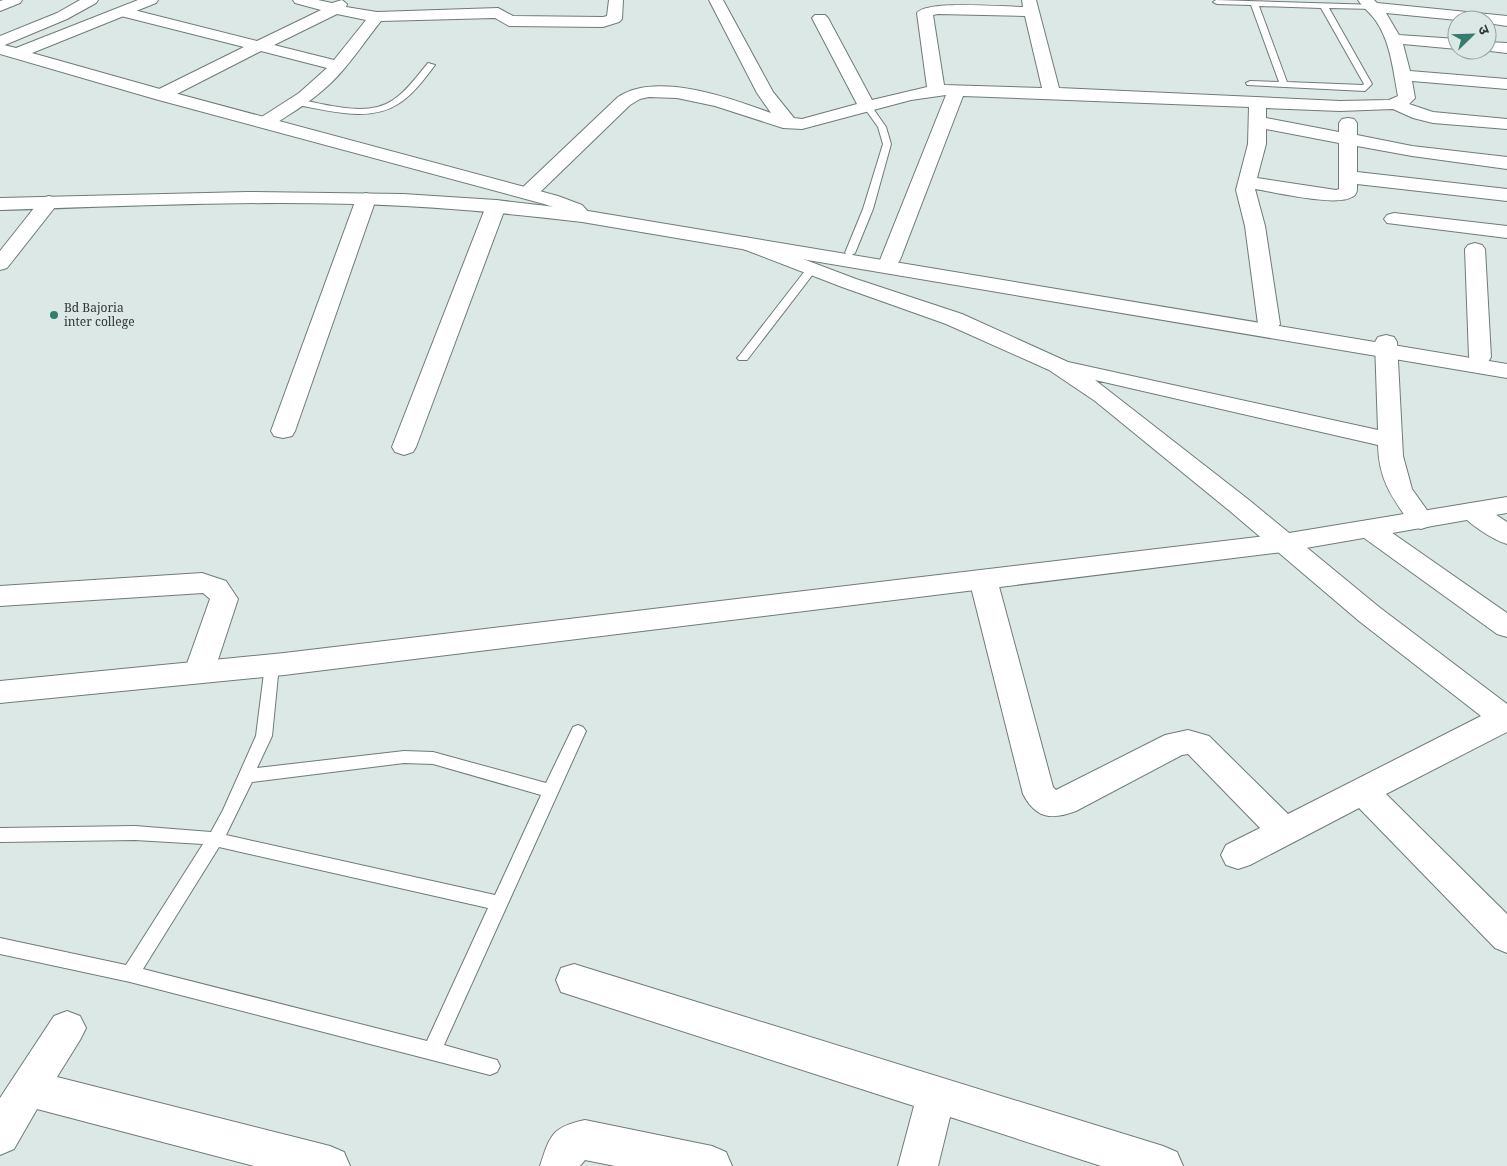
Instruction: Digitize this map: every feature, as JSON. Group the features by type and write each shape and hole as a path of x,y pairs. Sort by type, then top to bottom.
{"street":[{"path":"0,7 15,0"},
{"path":"0,42 62,16 92,0"},
{"path":"8,52 151,0"},
{"path":"300,0 339,4 377,17 498,13 509,21 604,22 614,19 616,0"},
{"path":"716,0 765,93 789,124"},
{"path":"161,96 339,4"},
{"path":"528,193 624,100 636,94 651,91 670,92 702,99 748,110 789,124 802,124 936,90 1052,93 1347,106 1396,104 1407,98 1395,39 1370,4"},
{"path":"1370,4 1464,18 1507,21"},
{"path":"936,90 926,12 937,9 1030,6 1052,93"},
{"path":"122,12 338,66"},
{"path":"266,122 297,102 338,66 377,17"},
{"path":"820,18 867,106"},
{"path":"1395,39 1447,43"},
{"path":"8,52 161,96 266,122 528,193 579,212"},
{"path":"1402,75 1507,84"},
{"path":"890,260 956,91"},
{"path":"1258,102 1257,144 1245,190 1255,226 1269,324"},
{"path":"1396,104 1409,112 1426,116 1507,124"},
{"path":"1246,182 1336,196 1348,191 1350,139 1347,106"},
{"path":"1258,122 1412,151 1507,163"},
{"path":"1349,176 1507,195"},
{"path":"0,196 153,192 406,194 462,197 722,231 1135,306 1269,324 1507,371"},
{"path":"0,204 247,198 366,199 579,212 745,242 1135,306 1386,346 1507,361"},
{"path":"283,431 366,199"},
{"path":"0,264 49,202"},
{"path":"404,447 496,206"},
{"path":"1394,219 1507,232"},
{"path":"745,242 849,283 954,319 1057,365 1103,396 1240,506 1369,614 1506,719 1238,854"},
{"path":"1475,249 1480,357"},
{"path":"1386,346 1390,440 1395,475 1400,490 1421,520"},
{"path":"1057,365 1390,440"},
{"path":"0,692 272,665 1283,543 1507,505"},
{"path":"1472,511 1507,535"},
{"path":"1369,529 1507,627"},
{"path":"983,579 1039,794 1050,804 1065,802 1176,744 1188,742 1198,745 1284,831"},
{"path":"0,596 194,584 220,588 224,598 199,672"},
{"path":"1362,791 1507,937"},
{"path":"574,980 936,1095 1105,1158 1162,1166"},
{"path":"0,1135 67,1028"},
{"path":"28,1088 330,1166"},
{"path":"918,1166 936,1095"},
{"path":"560,1166 564,1153 571,1143 585,1140 712,1166"}],"lane":[{"path":"1217,2 1324,6 1370,4"},
{"path":"1254,3 1284,85"},
{"path":"1250,83 1365,88 1368,84 1324,6"},
{"path":"297,102 364,111 381,110 397,101 431,65"},
{"path":"850,253 868,209 887,144 882,127 867,106"},
{"path":"743,358 812,268"},
{"path":"130,974 215,839 246,776 264,736 272,665"},
{"path":"432,1051 578,731"},
{"path":"246,776 404,757 433,758 550,791"},
{"path":"0,835 162,832 215,839 498,904"},
{"path":"0,946 130,974 490,1066"}],"place":[{"name":"Bd Bajoria inter college","path":"54,315"}]}
